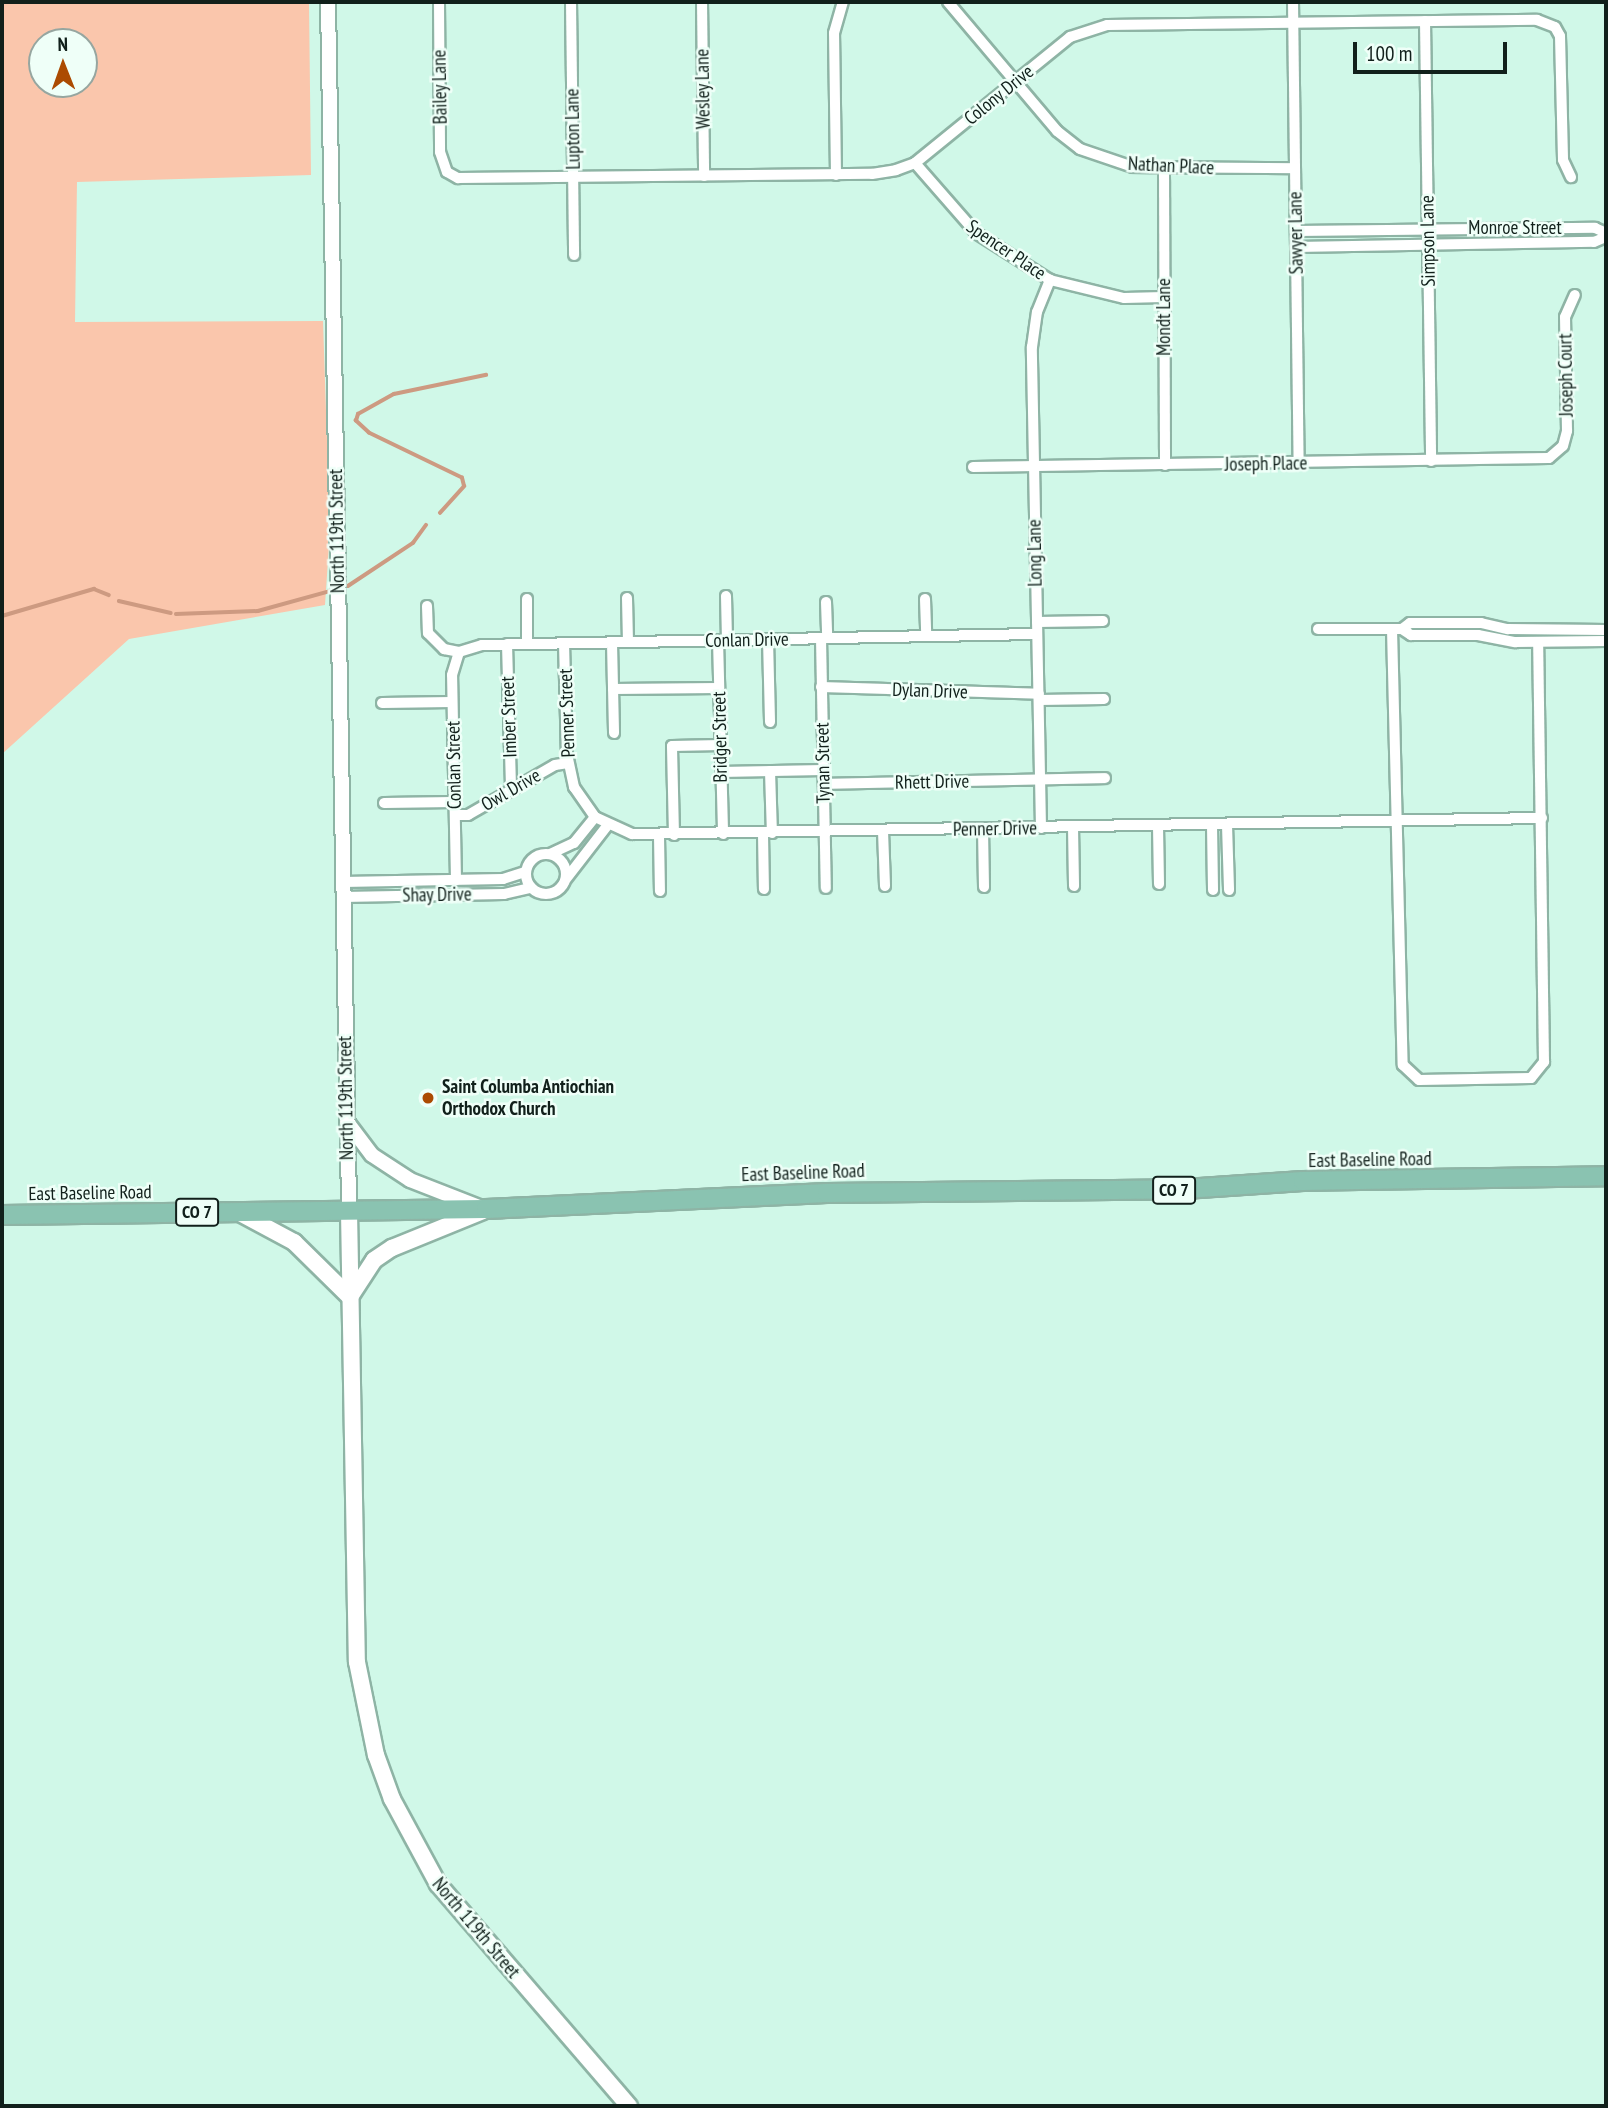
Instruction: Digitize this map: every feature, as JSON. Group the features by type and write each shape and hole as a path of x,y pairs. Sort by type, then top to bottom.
{"main road":[{"name":"East Baseline Road","path":"2,1215 486,1209 827,1192 1171,1190 1303,1181 1606,1175"},
{"path":"238,1212 294,1242 350,1297 374,1260 392,1248 486,1209"},
{"name":"North 119th Street","path":"349,1211 357,1662 376,1755 412,1842 445,1894 629,2106"}],"street":[{"name":"North 119th Street","path":"328,2 349,1211"},
{"name":"Bailey Lane","path":"439,2 440,152 447,172"},
{"name":"Lupton Lane","path":"570,2 575,255"},
{"name":"Wesley Lane","path":"702,2 704,176"},
{"path":"836,175 834,33 843,2"},
{"name":"Nathan Place","path":"948,2 1056,131 1080,149 1133,167 1164,170 1295,168"},
{"name":"Sawyer Lane","path":"1293,2 1298,463"},
{"name":"Colony Drive","path":"447,172 469,179 872,174 915,163 1086,29 1293,22 1537,20 1555,27 1562,46 1563,160 1571,177"},
{"name":"Simpson Lane","path":"1425,21 1431,461"},
{"name":"Spencer Place","path":"915,163 976,233 1050,280 1113,296 1164,297"},
{"name":"Mondt Lane","path":"1164,170 1166,465"},
{"name":"Monroe Street","path":"1296,231 1595,228 1606,235 1594,242 1296,247"},
{"name":"Long Lane","path":"1041,828 1032,347 1037,312 1050,280"},
{"name":"Joseph Court","path":"1558,454 1567,431 1565,317 1574,295"},
{"name":"Joseph Place","path":"973,467 1539,460 1558,454"},
{"name":"Bridger Street","path":"723,834 719,688 726,596"},
{"path":"627,597 628,642"},
{"path":"527,599 527,644"},
{"path":"925,599 926,636"},
{"name":"Tynan Street","path":"826,602 821,687 826,888"},
{"path":"427,606 428,633 444,649 459,652"},
{"name":"Conlan Drive","path":"459,652 482,645 508,644 926,636 1102,621"},
{"path":"1397,629 1410,623 1457,623 1538,631 1606,630"},
{"path":"1318,629 1397,629 1411,635 1456,634 1538,642 1606,641"},
{"path":"1397,629 1402,1065 1419,1080 1531,1078 1544,1062 1538,642"},
{"path":"768,639 770,722"},
{"name":"Penner Street","path":"565,643 568,763 574,788 595,817"},
{"path":"612,643 614,733"},
{"name":"Imber Street","path":"508,644 511,790"},
{"name":"Conlan Street","path":"456,880 452,675 459,652"},
{"name":"Dylan Drive","path":"821,687 1104,699"},
{"path":"613,690 719,688"},
{"path":"382,703 452,702"},
{"path":"674,835 672,746 721,745"},
{"name":"Owl Drive","path":"455,815 468,814 555,765 568,763"},
{"path":"721,772 823,770"},
{"path":"764,889 771,771"},
{"name":"Rhett Drive","path":"824,784 1105,778"},
{"path":"384,803 454,802"},
{"name":"Shay Drive","path":"343,889 503,878 525,872 536,856 550,854 574,843 595,817"},
{"name":"Penner Drive","path":"595,817 607,826 632,834 659,836 1542,818"},
{"path":"1212,825 1213,890"},
{"path":"1227,825 1229,890"},
{"name":"Shay Drive","path":"343,889 504,894 530,888 548,895 559,890 607,826"},
{"path":"1158,826 1159,884"},
{"path":"1073,827 1074,886"},
{"path":"983,829 984,887"},
{"path":"883,831 884,886"},
{"path":"659,836 660,891"},
{"path":"550,854 564,866 566,879"},
{"path":"525,872 530,888"},
{"path":"347,1122 372,1155 400,1174 486,1209"}],"shaded area":[{"path":"2,2 309,2 311,175 77,182 75,322 323,321 330,530 325,605 129,639 2,754"}],"waterway":[{"path":"440,513 464,486 462,478 369,433 356,421 358,414 394,394 486,375"},
{"path":"348,586 413,543 426,525"},
{"path":"2,616 94,589 109,595"},
{"path":"176,614 258,611 330,591"},
{"path":"119,601 171,613"}],"place":[{"name":"Saint Columba Antiochian Orthodox Church","path":"428,1098"}]}
